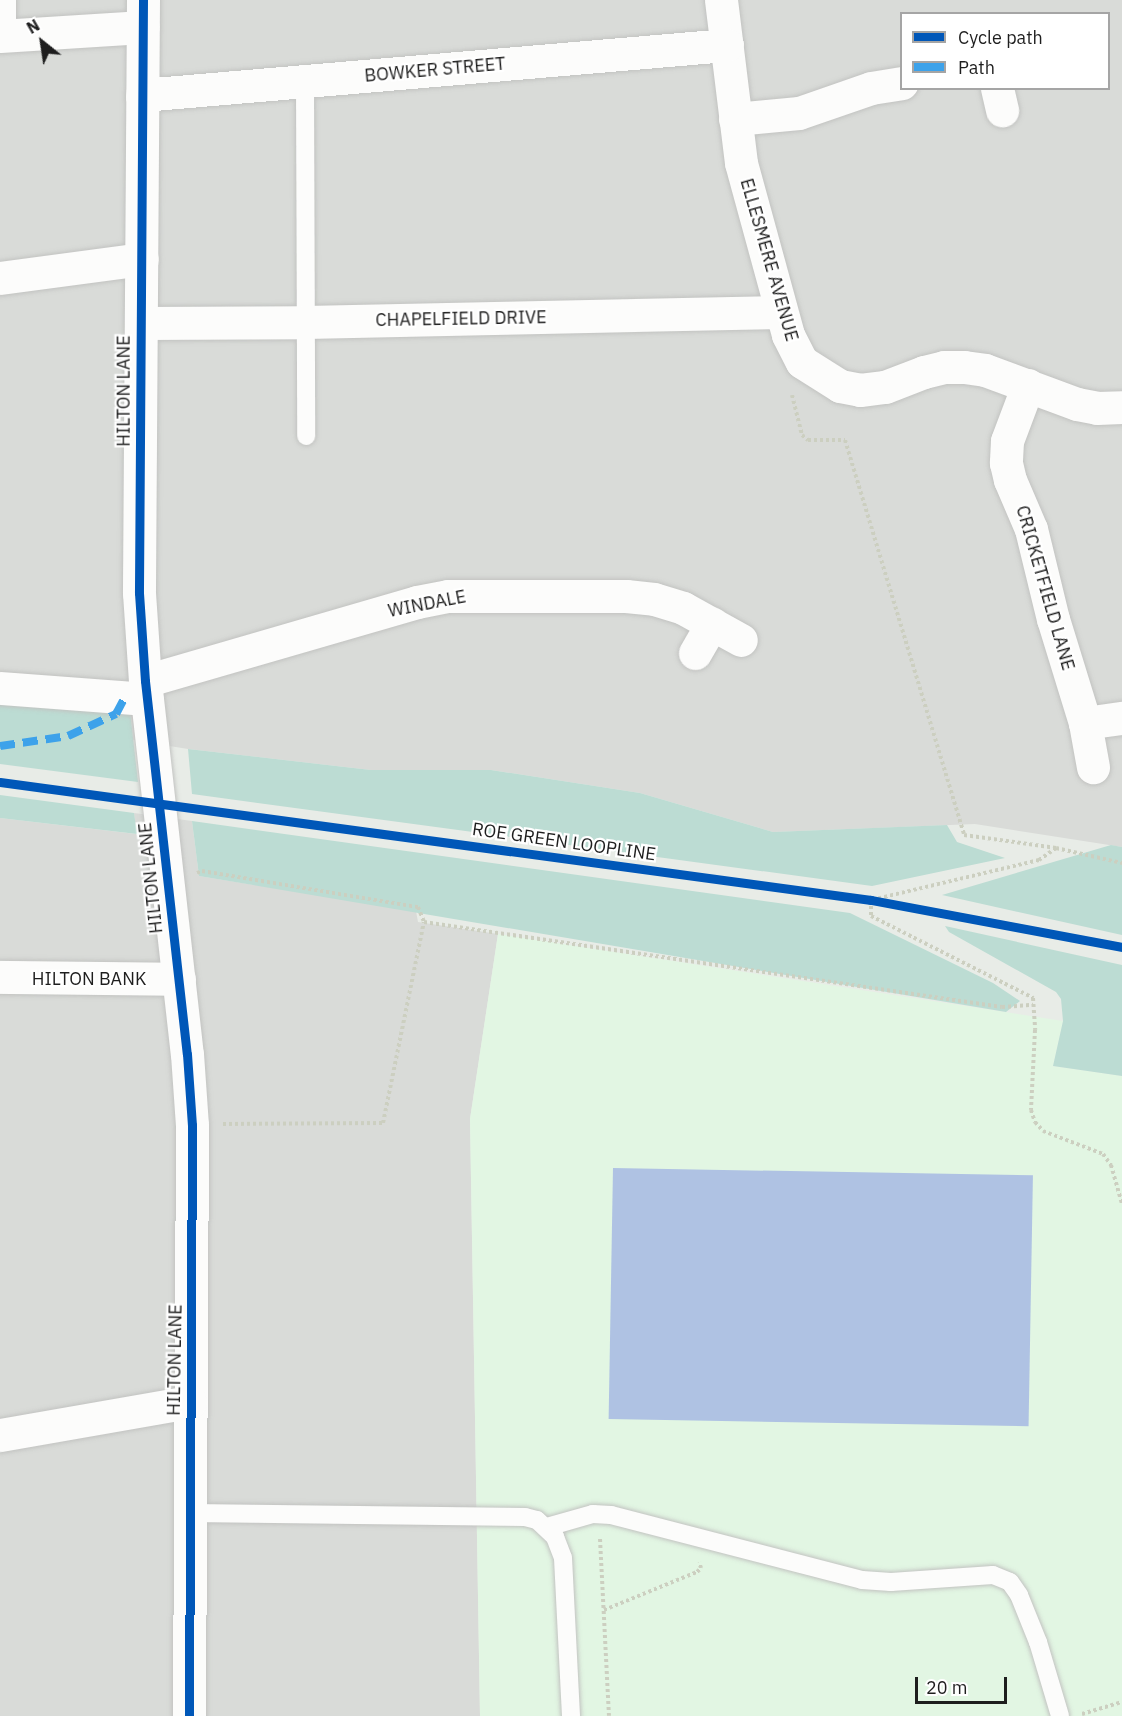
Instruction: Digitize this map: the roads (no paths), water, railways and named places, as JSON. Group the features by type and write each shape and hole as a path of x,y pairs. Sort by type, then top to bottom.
{"street":[{"name":"ELLESMERE AVENUE","path":"721,0 741,163 781,312 794,350 802,362 840,386 860,390 885,387 944,367 985,370 1077,404 1097,408 1122,407"},
{"path":"4,36 142,14"},
{"name":"HILTON LANE","path":"142,14 139,593 146,690 179,979 192,1125 193,1325 190,1402 189,1716"},
{"name":"BOWKER STREET","path":"142,95 727,45"},
{"path":"735,120 799,112 871,87 900,83"},
{"path":"0,278 142,259"},
{"name":"CHAPELFIELD DRIVE","path":"141,323 305,322 781,312"},
{"name":"CRICKETFIELD LANE","path":"1028,385 1007,441 1006,463 1010,480 1031,529 1053,619 1086,723 1093,767"},
{"name":"WINDALE","path":"146,690 417,602 448,596 645,598 683,608 741,640"},
{"path":"695,653 712,624"},
{"path":"0,688 146,690"},
{"path":"1086,723 1122,718"},
{"name":"HILTON BANK","path":"0,978 179,979"},
{"path":"0,1435 190,1402"}],"lane":[{"path":"4,36 7,0"},
{"path":"304,81 306,436"},
{"path":"190,1513 525,1517 547,1527 555,1537 563,1558 571,1716"},
{"path":"547,1527 593,1514 611,1515 862,1581 891,1582 993,1575 1010,1582 1019,1595 1038,1642 1060,1716"}]}
